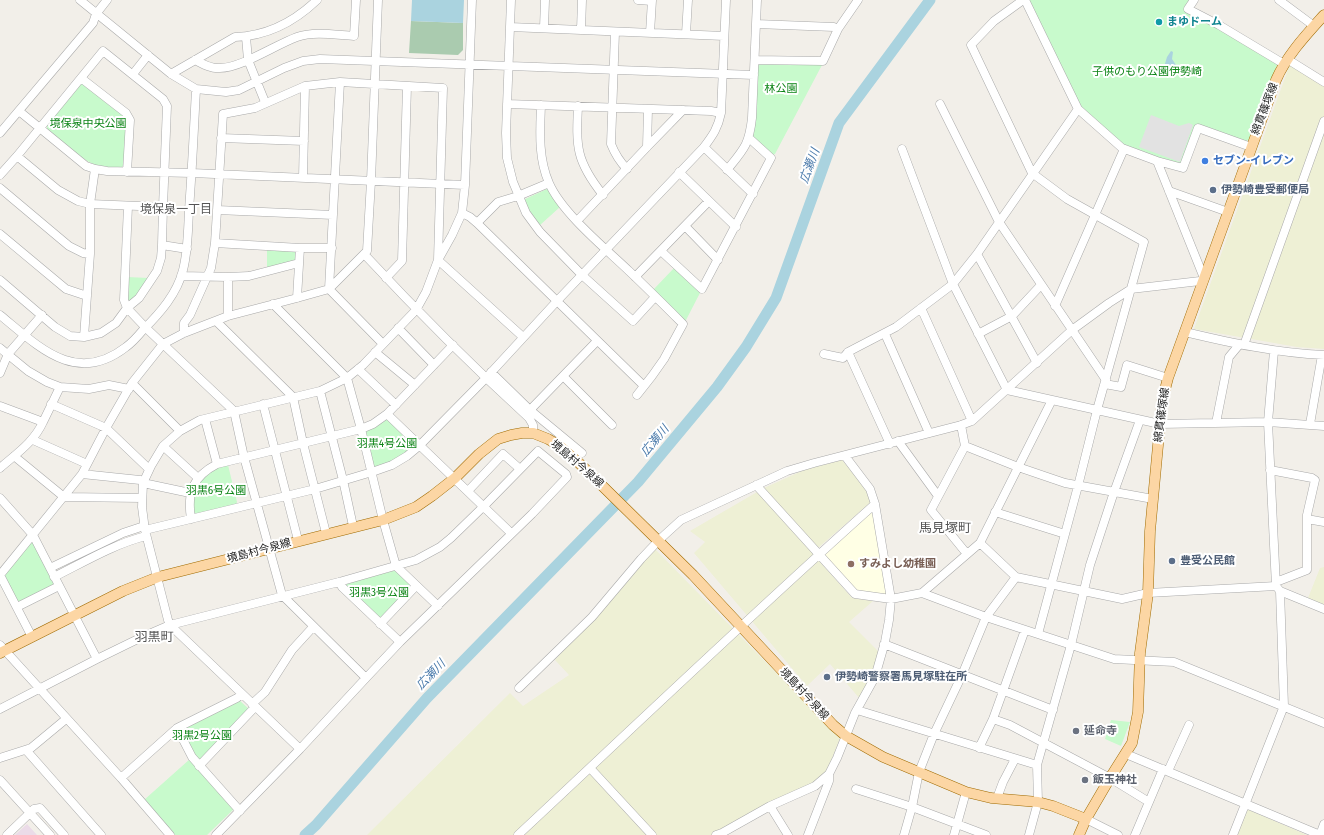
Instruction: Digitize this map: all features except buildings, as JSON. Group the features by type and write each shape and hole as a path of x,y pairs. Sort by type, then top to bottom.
{"main road":[{"name":"綿貫篠塚線","path":"1079,835 1086,819 1132,743 1138,712 1141,660 1140,654 1148,593 1150,531 1162,402 1168,378 1276,80 1286,62 1324,15"},
{"name":"境島村今泉線","path":"2,650 32,637 123,591 158,577 270,549 353,526 383,520 416,507 455,478 479,454 498,439 516,434 533,433 544,436 555,442 588,472 656,538 741,625 833,725 846,736 883,757 966,792 997,798 1038,802 1053,806 1086,819"}],"street":[{"path":"80,0 171,74 196,89 226,92 239,90 284,68 303,61 320,59 754,75"},
{"path":"0,133 93,23 96,14 107,0"},
{"path":"304,12 307,0"},
{"path":"171,74 235,37 260,34 277,28 304,12 317,0"},
{"path":"195,60 206,66 221,68 248,60 297,37 314,34 354,36 356,0"},
{"path":"32,637 0,575 82,474 106,428 131,386 163,344 184,333 228,316 329,289 367,251 378,0"},
{"path":"300,749 170,625 145,531 142,507 144,483 149,469 162,446 180,431 205,419 320,391 347,378 358,369 416,310 426,292 438,260 462,213 465,185 472,0"},
{"path":"510,0 507,158 513,182 526,213 540,232 582,275 633,321 655,297"},
{"path":"544,28 546,0"},
{"path":"581,30 582,0"},
{"path":"638,0 652,0 650,33"},
{"path":"686,34 688,0"},
{"path":"50,568 99,544 372,472 398,462 419,446 704,147 714,133 719,124 721,113 726,0"},
{"path":"727,170 742,151 749,138 752,118 757,0"},
{"path":"755,60 823,61 838,29 858,0"},
{"path":"1038,634 1066,534 1097,410 1144,242 1067,199 1032,173 971,45 994,21 1024,0 1078,109 1124,148 1157,161 1183,168 1198,128 1251,147"},
{"path":"1194,0 1188,9 1324,82"},
{"path":"1279,0 1314,26"},
{"path":"756,24 834,27 838,29"},
{"path":"510,27 724,36"},
{"path":"615,32 611,144 618,158 626,168"},
{"path":"246,36 248,60 265,102"},
{"path":"0,175 103,51 166,102 162,245 157,271 140,298 127,308 116,323 101,333 84,337 70,336 55,327 0,280"},
{"path":"133,74 148,55"},
{"path":"81,78 126,112 130,120 127,172"},
{"path":"340,82 329,289 383,344"},
{"path":"184,333 184,323 190,315 211,268 215,243 223,114 255,108 265,102 305,86 340,82 443,88 439,184 438,260 523,337"},
{"path":"303,178 305,86"},
{"path":"386,278 402,261 407,86"},
{"path":"0,315 24,335 54,356 72,363 93,363 109,358 127,347 161,312 175,290 181,276 187,249 196,89"},
{"path":"507,104 711,111 721,113"},
{"path":"940,104 999,222 1072,330 1105,382 1121,387 1127,365 1168,378"},
{"path":"541,105 540,137 542,156 549,183 557,197 577,221 683,324 664,359 637,395"},
{"path":"578,106 577,138 580,158 590,179 603,194"},
{"path":"646,147 648,109"},
{"path":"824,354 843,358 848,352 885,334 953,284 977,254 1078,109"},
{"path":"577,221 646,147 683,110"},
{"path":"18,111 40,127 86,166 95,169 127,172 192,173 465,185"},
{"path":"1216,423 1229,357 1241,345 1324,121"},
{"path":"221,138 304,141"},
{"path":"660,251 702,289 771,158 749,138"},
{"path":"704,147 753,194"},
{"path":"1055,306 1124,148"},
{"path":"902,149 953,284 1007,390"},
{"path":"17,156 58,190 78,201 90,204 163,208"},
{"path":"519,688 592,617 656,538 681,520 787,471 961,425 972,420 1072,330 1109,303 1132,289 1200,280 1204,278 1157,161"},
{"path":"84,337 90,254 90,204 95,169"},
{"path":"679,172 736,227"},
{"path":"477,223 498,202 518,196 549,183"},
{"path":"0,188 69,246 83,253 90,254"},
{"path":"1169,191 1228,212"},
{"path":"635,276 709,201"},
{"path":"128,206 124,300 127,308 146,328 234,411 244,457 282,595 366,678"},
{"path":"217,210 333,215"},
{"path":"462,213 477,223 644,386"},
{"path":"685,226 718,260"},
{"path":"0,234 66,289 87,296"},
{"path":"215,243 300,248 332,248"},
{"path":"162,245 187,249"},
{"path":"298,298 300,248"},
{"path":"364,254 416,310 453,345 582,453"},
{"path":"977,254 1037,363"},
{"path":"181,276 249,276 299,264"},
{"path":"228,277 228,316"},
{"path":"978,334 1012,316 1041,285"},
{"path":"273,304 347,378 362,429 383,520 396,566 438,606"},
{"path":"921,308 972,420"},
{"path":"0,373 8,354 42,315"},
{"path":"216,321 293,397 326,533"},
{"path":"398,328 434,365"},
{"path":"1185,332 1241,345 1323,355 1310,424"},
{"path":"885,334 929,433"},
{"path":"530,410 597,341"},
{"path":"191,520 189,501 190,493 198,478 217,464 362,429 372,424 387,414 453,345"},
{"path":"0,348 28,371 47,382 60,387 89,389 109,385 131,386 180,431"},
{"path":"1233,835 1284,706 1268,422 1274,350"},
{"path":"375,352 415,385"},
{"path":"848,352 894,442 938,496"},
{"path":"358,369 396,405"},
{"path":"488,375 529,418 533,425 533,433"},
{"path":"563,376 612,425"},
{"path":"0,468 33,440 39,432 60,387"},
{"path":"1007,390 1160,424 1268,422 1324,426"},
{"path":"320,391 343,480 353,526"},
{"path":"756,485 855,594 891,599 922,593 980,542 1052,400"},
{"path":"51,404 106,428 149,469"},
{"path":"262,404 298,540"},
{"path":"0,406 43,422"},
{"path":"387,414 512,533"},
{"path":"205,419 217,464"},
{"path":"1029,835 1038,802 1037,766 1071,645 1090,565 1140,420"},
{"path":"961,425 965,446 931,510 967,554"},
{"path":"33,440 87,464"},
{"path":"162,446 198,478"},
{"path":"965,446 1078,486 1153,499"},
{"path":"0,709 97,658 170,625 282,595 339,582 416,560 440,547 484,506 538,451 566,474 567,477 400,642 300,749 216,835"},
{"path":"468,491 503,454 520,469"},
{"path":"14,456 64,497 142,498"},
{"path":"716,835 722,834 770,806 815,786 828,774 837,758 857,710 875,677 890,620 891,599 875,504 870,489 845,456"},
{"path":"980,542 1016,576 1122,599 1148,593 1277,586 1307,570 1307,518 1315,480 1312,478 1270,470"},
{"path":"82,474 140,480 144,483 190,493"},
{"path":"0,498 33,535 97,658"},
{"path":"518,835 741,625 875,504"},
{"path":"995,512 1066,534"},
{"path":"1307,518 1324,522"},
{"path":"54,577 110,549 134,539 145,531"},
{"path":"904,835 912,807 919,772 934,734 962,675 986,617 1016,576"},
{"path":"339,582 342,587 400,642"},
{"path":"17,607 59,586"},
{"path":"380,624 416,586"},
{"path":"1277,586 1324,609"},
{"path":"922,593 986,617 1114,659 1174,662 1324,723"},
{"path":"199,766 254,706 265,692 292,650 313,627"},
{"path":"979,748 993,718 1025,630"},
{"path":"884,644 1053,710"},
{"path":"2,650 40,689 121,778 170,835"},
{"path":"121,778 177,728 237,698 242,694"},
{"path":"857,710 1037,766"},
{"path":"993,718 1010,725 1110,778 1149,802"},
{"path":"0,758 31,748 66,719"},
{"path":"1135,835 1149,802 1189,725"},
{"path":"177,728 192,758 240,811"},
{"path":"26,750 101,835"},
{"path":"1126,754 1320,835 1324,824"},
{"path":"997,798 1015,758"},
{"path":"590,768 652,835"},
{"path":"808,835 830,782 828,774"},
{"path":"0,780 50,835"},
{"path":"856,789 912,807 986,835"},
{"path":"954,835 966,792"},
{"path":"770,806 788,835"},
{"path":"7,835 34,808 40,808 64,835"},
{"path":"1086,819 1118,835"}],"shaded area":[{"path":"411,21 463,23 463,50 458,55 409,53"},
{"path":"1290,64 1324,86 1324,349 1297,347 1194,329"},
{"path":"1151,115 1179,126 1189,123 1193,125 1180,162 1139,147"},
{"path":"842,460 868,492 871,502 812,553 852,598 873,601 849,622 879,652 874,675 860,699 830,664 807,686 694,553 705,542 690,531 764,488 804,470"},
{"path":"873,508 887,595 856,592 824,554"},
{"path":"655,549 840,738 827,772 815,784 717,835 367,835 510,693 523,706 569,675 555,660"},
{"path":"1324,567 1324,605 1308,598 1320,568"},
{"path":"1247,809 1307,835 1234,835"},
{"path":"27,824 37,835 15,835"}],"green space":[{"name":"子供のもり公園伊勢崎","path":"1028,0 1190,0 1184,8 1278,63 1249,140 1246,141 1196,124 1181,165 1123,146 1079,106"},
{"name":"林公園","path":"760,63 822,65 775,154 773,155 753,137 757,65"},
{"name":"境保泉中央公園","path":"84,83 125,116 124,164 122,167 99,166 85,160 47,129 47,123 80,84"},
{"path":"549,188 560,207 539,226 523,200"},
{"path":"267,249 296,251 297,259 294,262 267,269"},
{"path":"674,268 701,291 685,322 654,291 654,289"},
{"path":"127,277 149,278 131,301 126,300"},
{"name":"羽黒4号公園","path":"385,418 390,419 414,443 409,452 405,455 378,468 373,466 365,432"},
{"name":"羽黒6号公園","path":"228,465 237,502 236,505 195,515 192,513 192,497 199,481 215,468"},
{"path":"30,543 34,543 54,583 52,586 18,603 5,577 6,572"},
{"name":"羽黒3号公園","path":"396,570 411,584 410,588 382,618 378,618 346,587 347,583"},
{"name":"羽黒2号公園","path":"239,700 250,710 200,760 195,759 183,732 184,728"},
{"path":"1111,720 1130,722 1121,746 1105,739"},
{"path":"190,759 235,808 207,835 175,835 144,800"}],"water":[{"path":"412,0 464,0 463,23 411,21"},
{"path":"1171,51 1173,52 1172,59 1176,65 1175,71 1170,72 1164,67 1167,57"}],"waterway":[{"name":"広瀬川","path":"305,835 316,825 427,698 638,482 717,387 746,347 776,298 839,123 930,0"}],"place":[{"name":"まゆドーム","path":"1159,22"},
{"name":"セブン-イレブン","path":"1205,161"},
{"name":"伊勢崎豊受郵便局","path":"1213,190"},
{"name":"豊受公民館","path":"1172,561"},
{"name":"すみよし幼稚園","path":"851,564"},
{"name":"伊勢崎警察署馬見塚駐在所","path":"827,677"},
{"name":"延命寺","path":"1076,731"},
{"name":"飯玉神社","path":"1085,780"}],"district":[{"name":"境保泉一丁目","path":"176,210"},
{"name":"馬見塚町","path":"945,528"},
{"name":"羽黒町","path":"154,637"}]}
